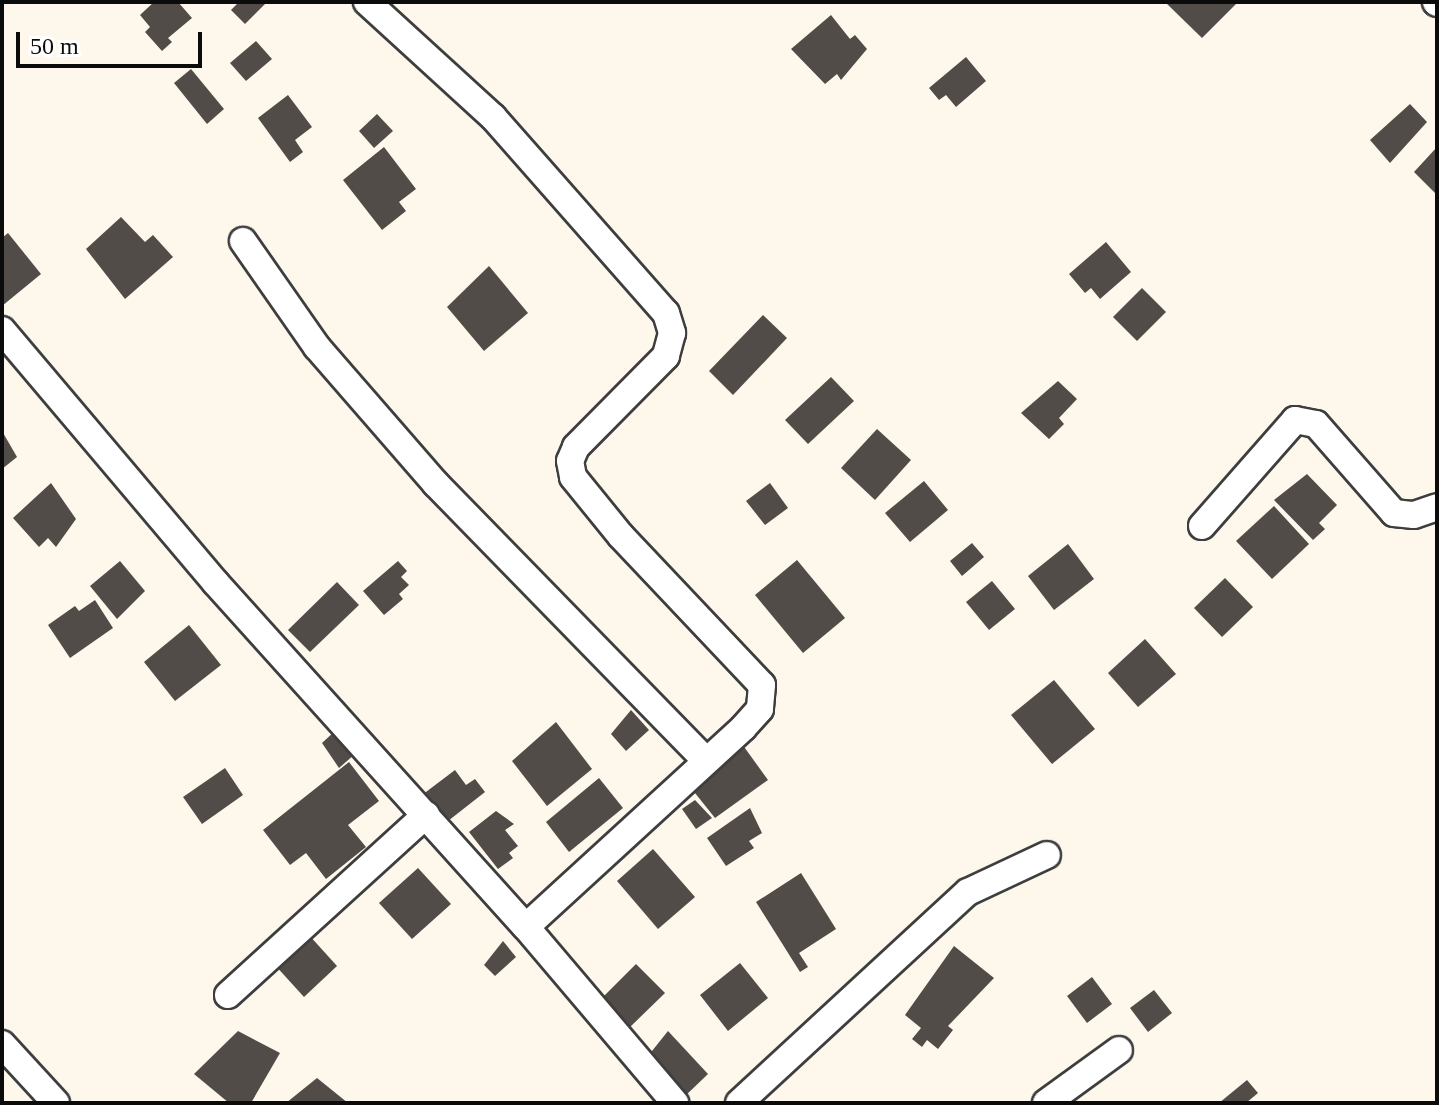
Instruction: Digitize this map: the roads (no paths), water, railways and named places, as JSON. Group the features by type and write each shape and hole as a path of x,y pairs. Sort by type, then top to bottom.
{"street":[{"path":"367,2 493,117 666,313 672,333 666,356 576,447 570,461 573,477 621,536 762,685 760,709 526,927"},
{"path":"243,241 317,347 436,484 705,760"},
{"path":"2,330 215,582 526,927 675,1103"},
{"path":"1202,526 1295,420 1316,424 1394,513 1414,515 1437,507"},
{"path":"228,995 426,815"},
{"path":"739,1103 968,892 1047,855"},
{"path":"2,1044 56,1103"},
{"path":"1046,1103 1119,1050"}]}
